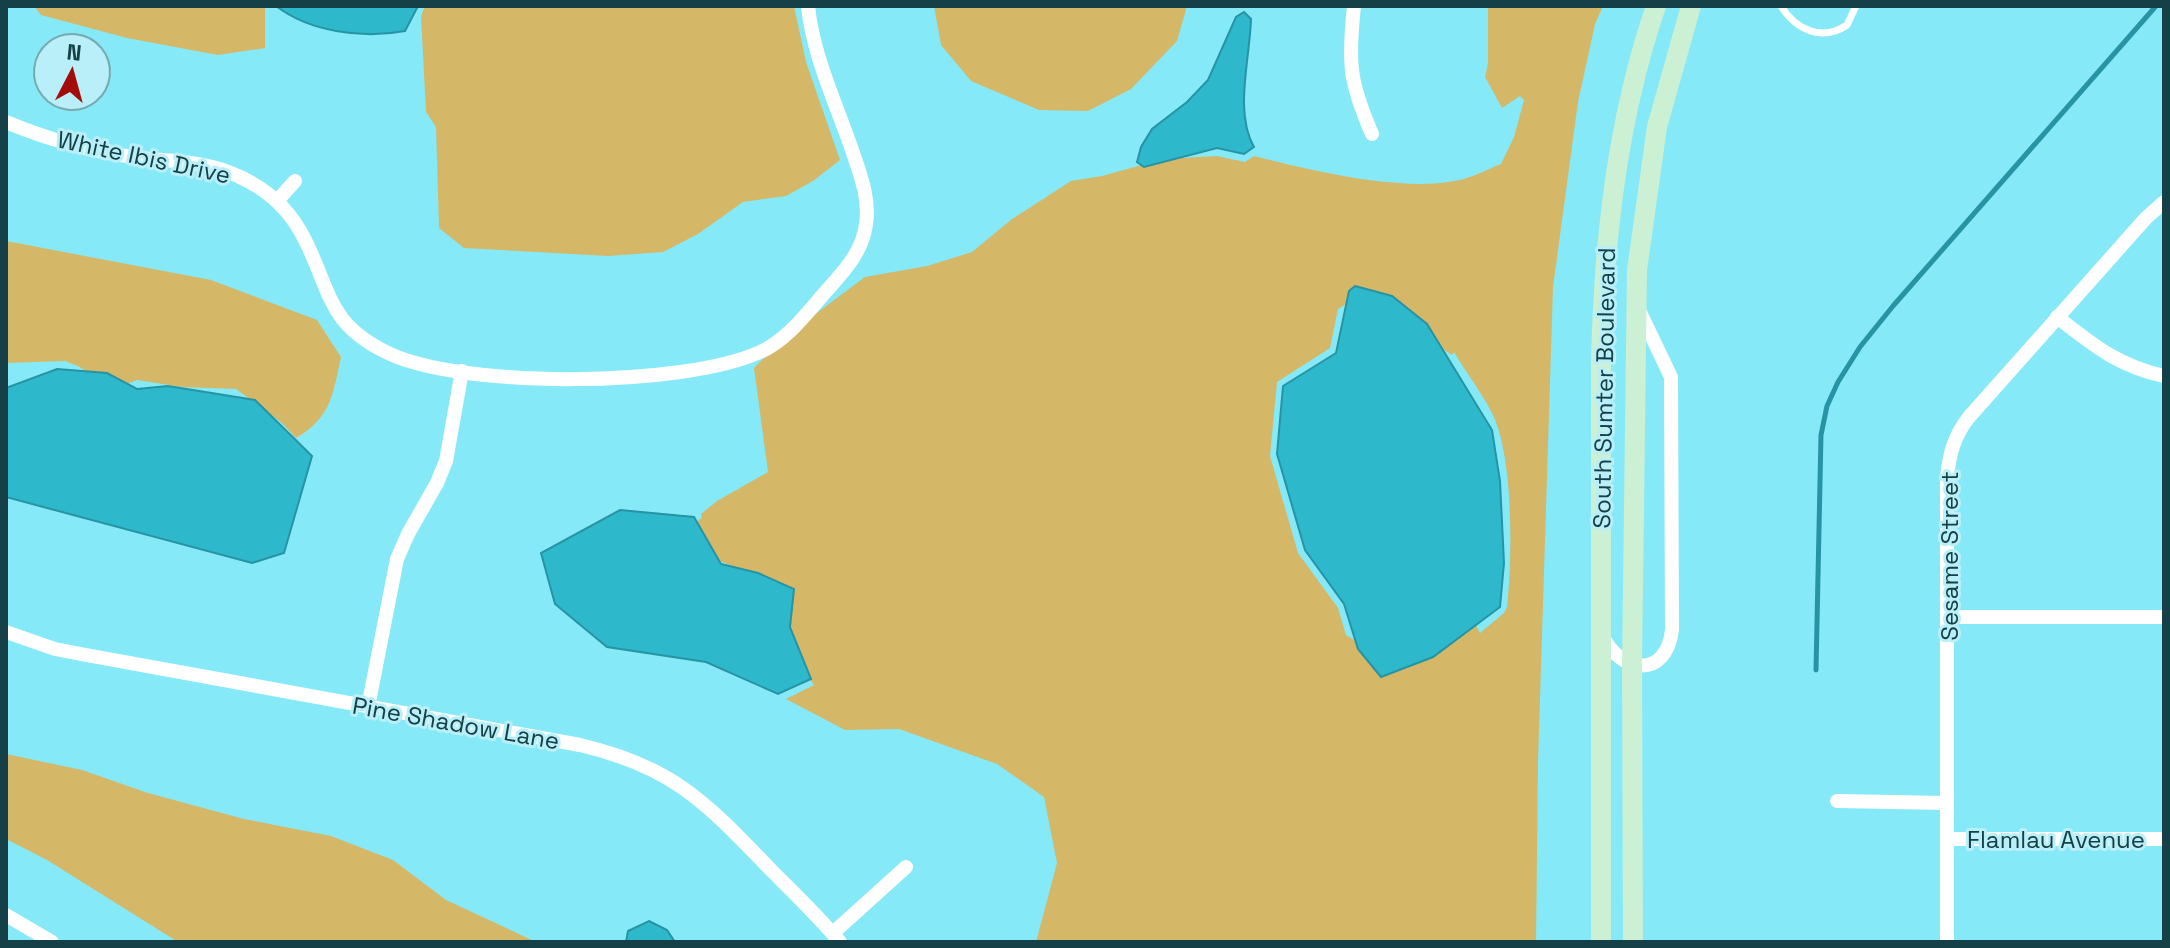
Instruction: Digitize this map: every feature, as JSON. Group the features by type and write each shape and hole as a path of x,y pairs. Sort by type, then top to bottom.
{"main road":[{"name":"South Sumter Boulevard","path":"1601,942 1601,360 1607,234 1623,129 1643,45 1656,6"},
{"name":"South Sumter Boulevard","path":"1633,942 1635,301 1643,213 1657,127 1691,6"}],"street":[{"name":"White Ibis Drive","path":"6,122 81,148 212,166 252,183 277,201 304,237 334,309 356,333 404,360 525,378 576,379 660,374 700,368 765,350 804,316 859,249 867,223 864,186 813,37 808,6"},
{"path":"1354,6 1351,77 1372,134"},
{"path":"277,201 295,181"},
{"name":"Sesame Street","path":"1947,942 1947,478 1951,448 1969,417 2146,218 2164,202"},
{"name":"South Sumter Boulevard","path":"1632,665 1647,666 1660,660 1669,646 1672,630 1671,377 1635,301"},
{"path":"2057,317 2105,355 2140,371 2164,376"},
{"path":"368,707 397,559 442,472 462,371"},
{"path":"1948,617 2164,617"},
{"path":"1601,631 1611,648 1632,665"},
{"name":"Pine Shadow Lane","path":"6,632 86,655 580,745 649,767 692,793 714,811 836,938"},
{"path":"1837,801 1947,803"},
{"name":"Flamlau Avenue","path":"1948,839 2164,839"},
{"path":"836,938 906,867"},
{"path":"6,915 52,942"}],"lane":[{"path":"1781,6 1801,27 1821,34 1847,25 1856,6"}],"shaded area":[{"path":"34,6 265,6 265,48 218,55 127,38 41,15"},
{"path":"425,6 794,6 806,62 840,160 813,181 786,196 743,202 698,234 663,252 608,256 464,248 439,228 436,127 426,112 421,16"},
{"path":"934,6 1187,6 1177,41 1131,89 1088,111 1039,110 971,81 941,45"},
{"path":"1488,6 1603,6 1595,24 1578,102 1553,287 1538,762 1536,942 1036,942 1057,863 1044,797 997,764 899,729 845,730 786,699 814,685 804,672 760,573 734,567 706,555 697,522 701,514 717,501 768,472 754,368 786,336 865,277 927,266 972,252 1012,219 1071,181 1163,159 1217,156 1245,162 1254,156 1354,178 1408,184 1454,181 1478,174 1501,164 1514,137 1524,100 1520,96 1502,108 1485,77 1488,63","holes":["1359,296 1452,355 1454,352 1490,410 1503,447 1510,517 1507,607 1480,633 1476,626 1356,641 1346,635 1338,608 1298,553 1270,456 1277,382 1330,348 1338,309"]},
{"path":"6,241 211,280 317,320 341,357 329,404 317,422 296,438 282,423 236,389 182,387 137,380 113,389 65,361 6,363"},
{"path":"6,754 82,770 148,793 244,819 331,836 393,860 446,900 536,942 178,942 47,860 6,839"}],"water":[{"path":"276,6 418,6 405,31 372,34 321,27"},
{"path":"1244,12 1251,19 1245,118 1254,147 1244,154 1217,148 1144,167 1137,162 1141,147 1152,129 1187,102 1208,80 1236,17"},
{"path":"1355,286 1392,296 1427,324 1492,430 1500,481 1504,563 1500,607 1433,657 1381,677 1358,649 1344,604 1305,550 1277,454 1283,386 1336,353 1349,291"},
{"path":"57,369 107,373 137,389 168,386 255,400 312,456 284,553 252,563 6,497 6,388"},
{"path":"620,510 694,517 721,564 758,573 794,589 790,627 811,679 778,694 706,662 607,647 555,604 541,553"},
{"path":"649,921 667,930 675,942 626,942 628,931"}],"waterway":[{"path":"1816,670 1821,435 1827,406 1838,382 1860,347 1893,306 2156,6"}]}
